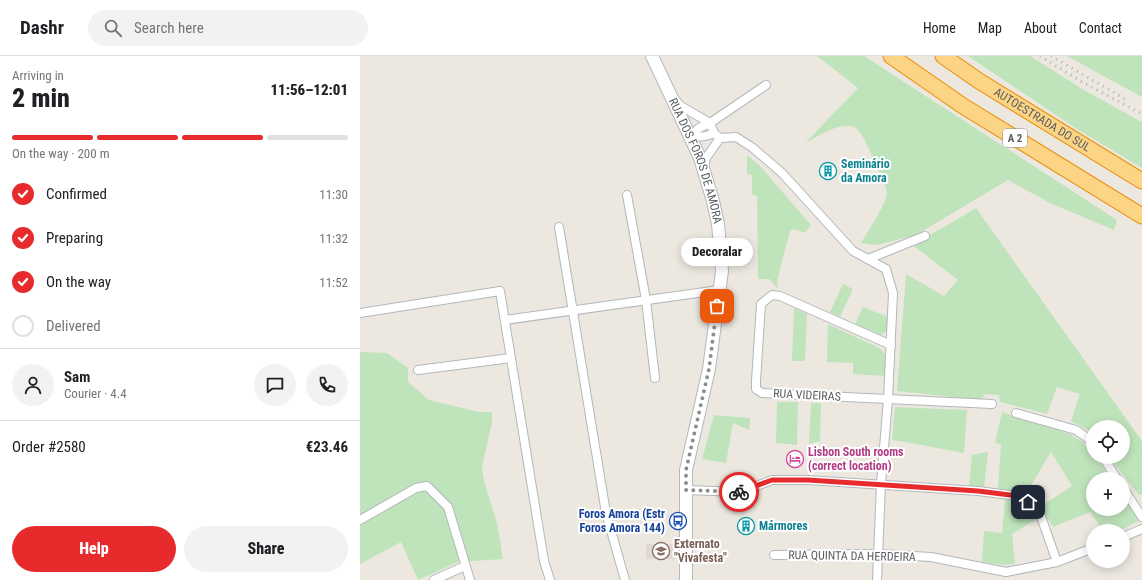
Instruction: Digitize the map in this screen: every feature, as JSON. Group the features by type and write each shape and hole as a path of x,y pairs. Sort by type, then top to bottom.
{"highway":[{"name":"A 2","path":"891,56 963,106 1142,216"},
{"name":"AUTOESTRADA DO SUL","path":"943,56 979,81 1142,181"}],"main road":[{"name":"RUA DOS FOROS DE AMORA","path":"652,56 690,135 704,171 718,224 722,271 709,369 686,470 686,580"}],"street":[{"path":"690,135 766,85"},
{"path":"668,90 680,105 710,123 717,135"},
{"path":"690,135 698,137 717,135 736,137 753,148 782,173 853,251 886,269 893,293 888,399 877,554 877,580"},
{"path":"704,171 706,158 717,135"},
{"path":"627,195 646,300 655,378"},
{"path":"559,227 574,310 606,513 625,580"},
{"path":"868,259 925,236"},
{"path":"505,320 719,290"},
{"path":"360,313 500,292 544,561 550,580"},
{"name":"RUA VIDEIRAS","path":"891,345 780,296 772,295 761,304 756,389 762,393 992,404"},
{"path":"418,370 511,358"},
{"path":"1016,413 1076,430 1086,437"},
{"path":"686,490 740,492 772,480 808,480 978,491 1018,496 1038,508 1057,562"},
{"path":"360,520 416,488 427,486 448,507 470,580"},
{"path":"1130,499 1142,517"},
{"path":"1130,533 1142,529"},
{"name":"RUA QUINTA DA HERDEIRA","path":"774,555 877,554 931,557 1006,572 1057,562 1086,551"},
{"path":"434,580 465,566"}],"shaded area":[{"name":"Externato \"Vivafesta\"","path":"646,544 676,544 676,559 646,559"}],"green space":[{"path":"817,56 864,56 1117,220 1114,230 1050,203 1008,180 916,235 877,245 861,243 886,199 887,190 865,140 858,130 853,127 846,126 832,129 805,143 858,88"},
{"path":"968,56 1030,56 1084,90 1142,122 1142,168 1077,129"},
{"path":"1067,56 1142,56 1142,97"},
{"path":"747,155 760,166 811,225 805,233 794,229 790,231 777,281 778,288 769,279 758,279 757,196 752,195 752,175 747,174"},
{"path":"976,208 1127,420 1086,420 1086,429 1071,421 1080,394 1057,387 1047,414 1000,402 999,395 985,394 981,400 897,391 906,274 944,296 958,280 910,243 925,238"},
{"path":"843,284 853,289 840,317 830,312"},
{"path":"863,307 888,317 889,327 887,331 881,335 855,324"},
{"path":"794,308 807,314 805,361 792,361"},
{"path":"828,324 881,350 886,356 885,376 853,374 853,363 827,362"},
{"path":"360,352 387,353 408,368 408,382 429,400 479,412 492,412 492,423 482,466 484,481 497,523 503,559 458,562 418,580 401,542 360,564"},
{"path":"777,402 798,402 797,445 776,443"},
{"path":"811,403 821,403 820,441 809,444"},
{"path":"895,407 967,410 964,453 892,440"},
{"path":"1002,412 1070,434 1083,442 1086,446 1086,464 1101,464 1106,472 1086,472 1086,514 1053,527 1040,507 1072,486 1051,452 1026,494 1018,491 998,489 1001,444 995,443"},
{"path":"714,415 750,418 749,430 733,423 726,463 702,459"},
{"path":"1130,424 1142,441 1142,494 1139,495 1130,484 1130,472 1121,472 1115,464 1130,464"},
{"path":"988,452 984,488 969,486 972,455"},
{"path":"1005,499 1024,505 1037,519 1012,534 1015,564 1003,565 982,562 984,531 1002,533"},
{"path":"1130,505 1139,518 1139,521 1130,525 1130,524 1098,524 1093,516 1130,516"}],"railway":[{"path":"1040,56 1084,83 1142,114"},
{"path":"1051,56 1127,100"}],"way so far":[{"path":"717,306 709,369 686,470 686,490 720,490 739,492"}],"place":[{"name":"Seminário da Amora","path":"828,171"},
{"name":"Decoralar","path":"717,306"},
{"name":"Lisbon South rooms (correct location)","path":"795,459"},
{"name":"Foros Amora (Estr Foros Amora 144)","path":"678,521"},
{"name":"Mármores","path":"746,526"},
{"name":"Externato \"Vivafesta\"","path":"661,551"}],"route":[{"path":"739,492 772,480 808,480 978,491 1018,496 1028,502"}]}
